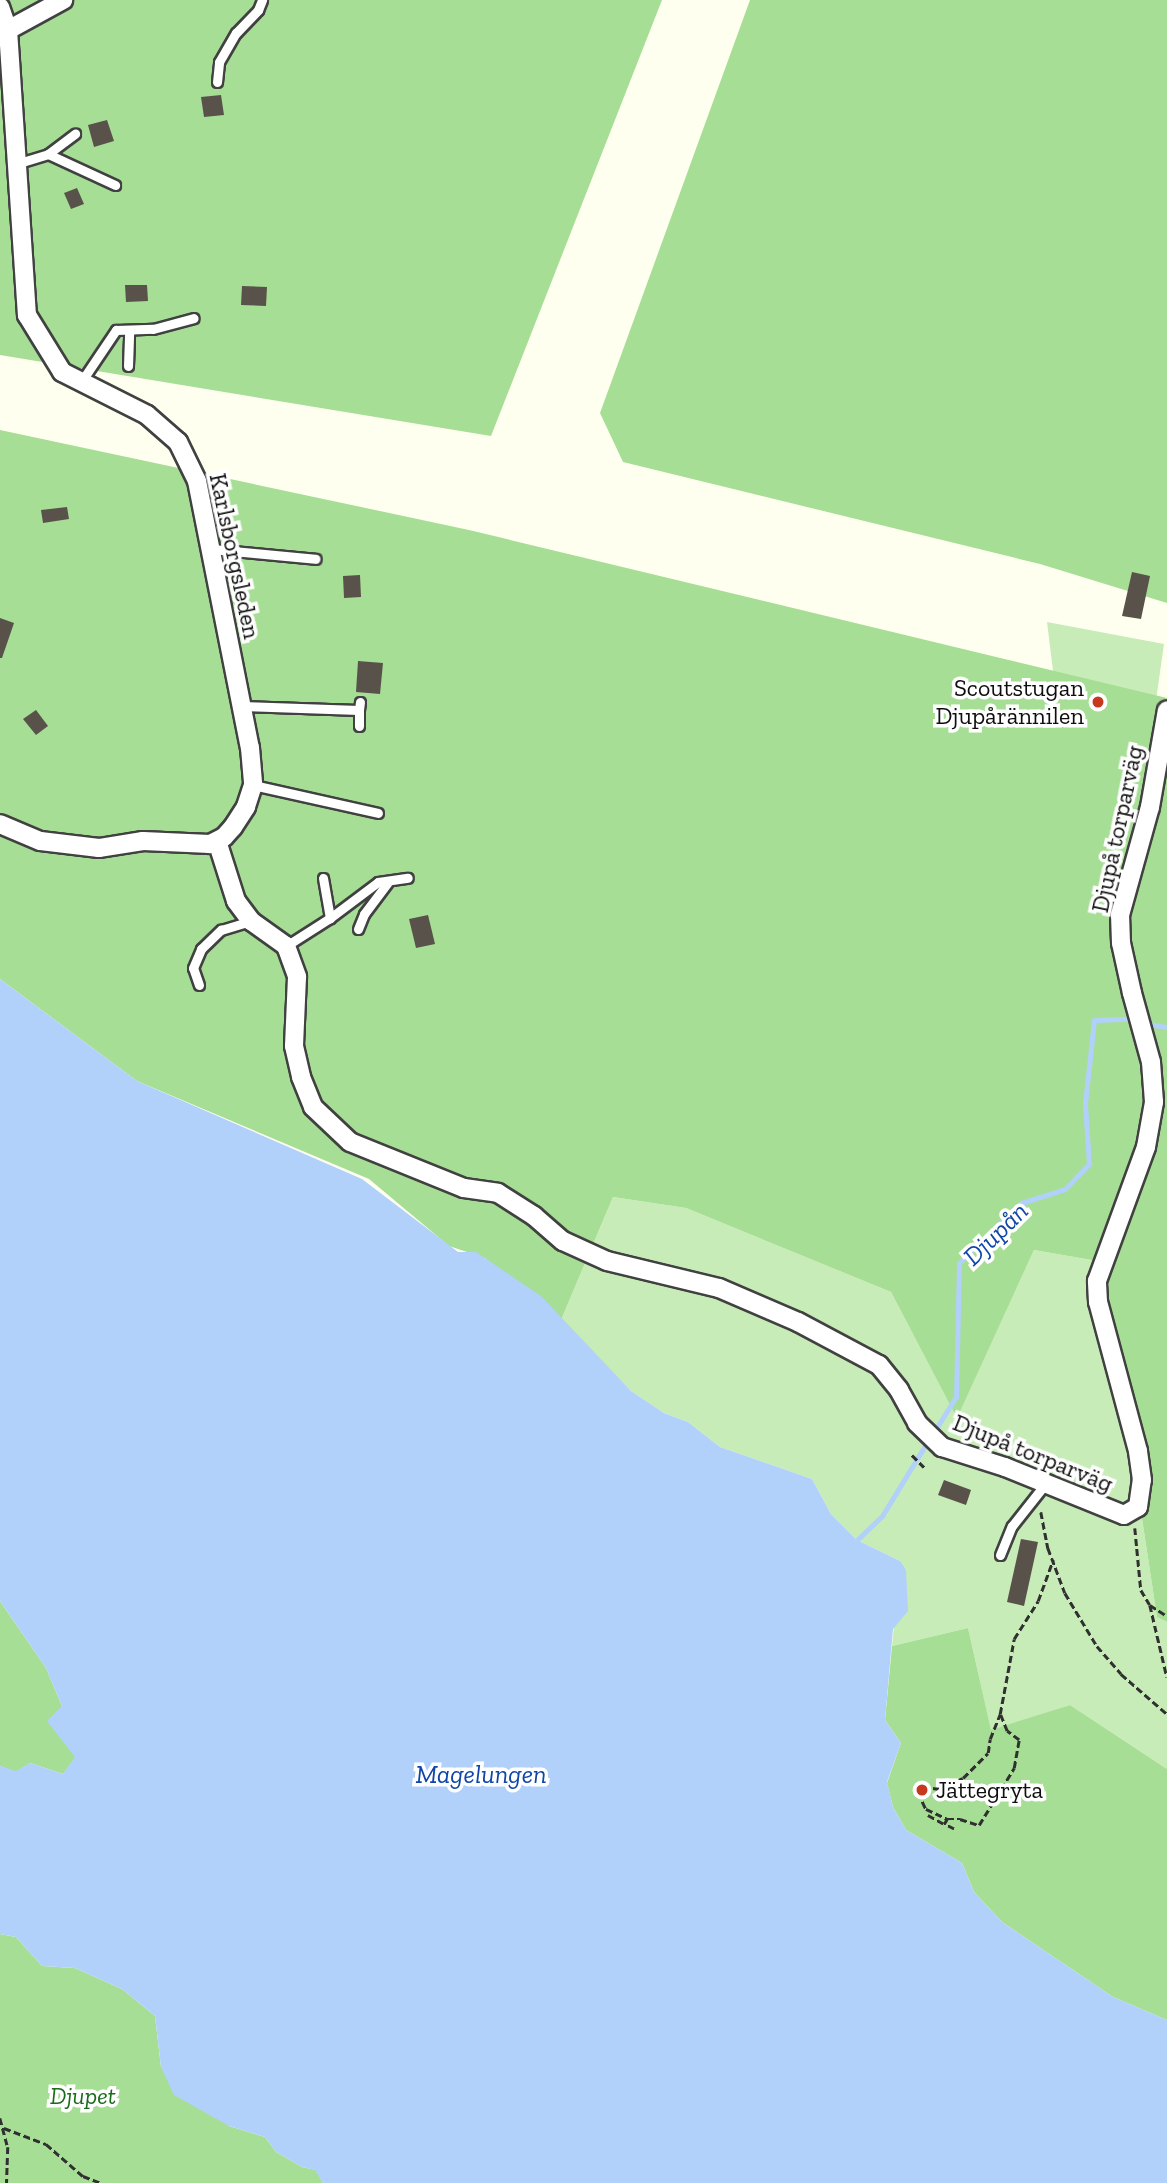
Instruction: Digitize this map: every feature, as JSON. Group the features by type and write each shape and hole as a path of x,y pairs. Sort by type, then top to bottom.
{"street":[{"path":"8,30 63,0"},
{"name":"Karlsborgsleden","path":"0,7 8,30 27,314 62,372 147,415 178,442 197,481 242,706 253,785"},
{"name":"Djupå torparväg","path":"286,946 297,977 294,1046 301,1077 313,1107 350,1142 464,1188 498,1193 534,1216 563,1241 607,1262 719,1288 809,1327 879,1365 899,1390 917,1423 942,1447 1112,1512 1133,1513 1141,1496 1138,1451 1098,1302 1097,1281 1146,1147 1154,1102 1151,1062 1121,943 1120,915 1150,807 1167,710"},
{"path":"0,824 40,841 99,848 143,841 199,844 216,841 233,827 246,807 253,785"},
{"path":"216,841 236,901 251,920 286,946"}],"lane":[{"path":"217,82 219,62 236,33 258,10 262,0"},
{"path":"19,163 48,154 75,134"},
{"path":"48,154 115,185"},
{"path":"81,382 116,330 153,329 194,318"},
{"path":"128,366 129,330"},
{"path":"211,549 316,559"},
{"path":"242,706 360,706 359,726"},
{"path":"253,785 378,813"},
{"path":"323,878 330,918"},
{"path":"286,946 330,918 378,882 387,883 408,878"},
{"path":"358,929 364,914 387,883"},
{"path":"199,985 193,968 201,949 221,930 251,920"},
{"path":"1000,1555 1012,1526 1044,1485"}],"path":[{"path":"912,1455 926,1469"},
{"path":"1044,1485 1040,1508 1053,1560 1065,1593 1097,1646 1121,1674 1167,1714"},
{"path":"1133,1513 1141,1590 1150,1605 1167,1677"},
{"path":"933,1787 939,1789 963,1778 988,1753 990,1739 1000,1714 1014,1639 1038,1601 1053,1560"},
{"path":"1150,1605 1167,1616"},
{"path":"918,1792 926,1809 947,1819 960,1819 979,1825 1014,1768 1019,1740 1007,1731 1000,1714"},
{"path":"928,1815 954,1829"},
{"path":"944,1824 947,1819"},
{"path":"0,2118 8,2147 7,2183"},
{"path":"4,2128 46,2144 83,2176 101,2183"}],"green space":[{"path":"0,0 662,0 491,436 0,355"},
{"path":"750,0 1167,0 1167,603 1040,564 623,462 600,413"},
{"path":"0,430 469,530 1167,698 1167,1622 1157,1617 1103,1262 1034,1250 957,1418 891,1292 686,1208 613,1197 561,1320 485,1258 449,1246 369,1179 137,1081 0,979"},
{"path":"1047,622 1164,644 1146,771 1063,752"},
{"name":"Djupån","path":"613,1197 686,1208 891,1292 957,1417 1034,1250 1103,1262 1157,1617 1167,1622 1167,1769 1070,1705 991,1731 968,1628 892,1646 900,1561 857,1540 831,1514 812,1479 720,1447 688,1422 664,1413 631,1391 561,1320"},
{"path":"0,1601 46,1668 62,1706 76,1757 63,1774 30,1763 16,1772 0,1766"},
{"path":"968,1628 991,1730 1070,1705 1167,1769 1167,2020 1113,1997 1002,1922 974,1892 962,1863 906,1830 893,1807 887,1783 901,1743 885,1720 892,1646"},
{"name":"Djupet","path":"0,1934 16,1937 42,1966 75,1968 122,1989 155,2016 161,2067 229,2126 265,2137 276,2152 302,2167 316,2170 323,2183 0,2183"}],"water":[{"name":"Magelungen","path":"0,979 137,1081 362,1179 458,1252 476,1252 541,1296 631,1391 664,1413 688,1422 720,1447 812,1479 831,1514 857,1540 900,1561 906,1570 908,1611 893,1629 885,1720 901,1743 887,1782 893,1807 906,1830 962,1863 974,1892 1002,1922 1113,1997 1167,2020 1167,2183 323,2183 315,2170 302,2167 276,2152 265,2137 229,2126 174,2095 161,2067 155,2016 122,1989 75,1968 42,1966 16,1937 0,1934 0,1766 16,1771 30,1763 63,1774 75,1757 47,1721 62,1706 46,1668 0,1601"}],"building":[{"path":"221,95 224,115 204,117 201,97"},
{"path":"107,120 114,141 94,147 88,125"},
{"path":"77,188 84,204 71,209 64,193"},
{"path":"125,285 147,285 148,301 126,302"},
{"path":"242,286 267,287 266,306 241,305"},
{"path":"67,507 69,519 43,523 41,510"},
{"path":"1132,572 1150,576 1141,619 1122,616"},
{"path":"360,575 361,597 344,598 343,576"},
{"path":"0,618 14,623 2,658 0,658"},
{"path":"358,661 383,663 380,694 356,692"},
{"path":"36,710 48,726 36,735 23,719"},
{"path":"428,915 435,944 416,948 409,919"},
{"path":"944,1480 971,1490 966,1505 938,1495"},
{"path":"1021,1539 1038,1542 1024,1606 1007,1602"}],"waterway":[{"name":"Djupån","path":"937,1427 956,1397 959,1263 1021,1203 1065,1189 1089,1164 1085,1104 1094,1020 1128,1019"},
{"name":"Djupån","path":"1148,1024 1167,1027"},
{"name":"Djupån","path":"857,1540 882,1516 926,1444"}],"place":[{"name":"Scoutstugan Djupårännilen","path":"1098,702"},
{"name":"Jättegryta","path":"922,1790"}]}
